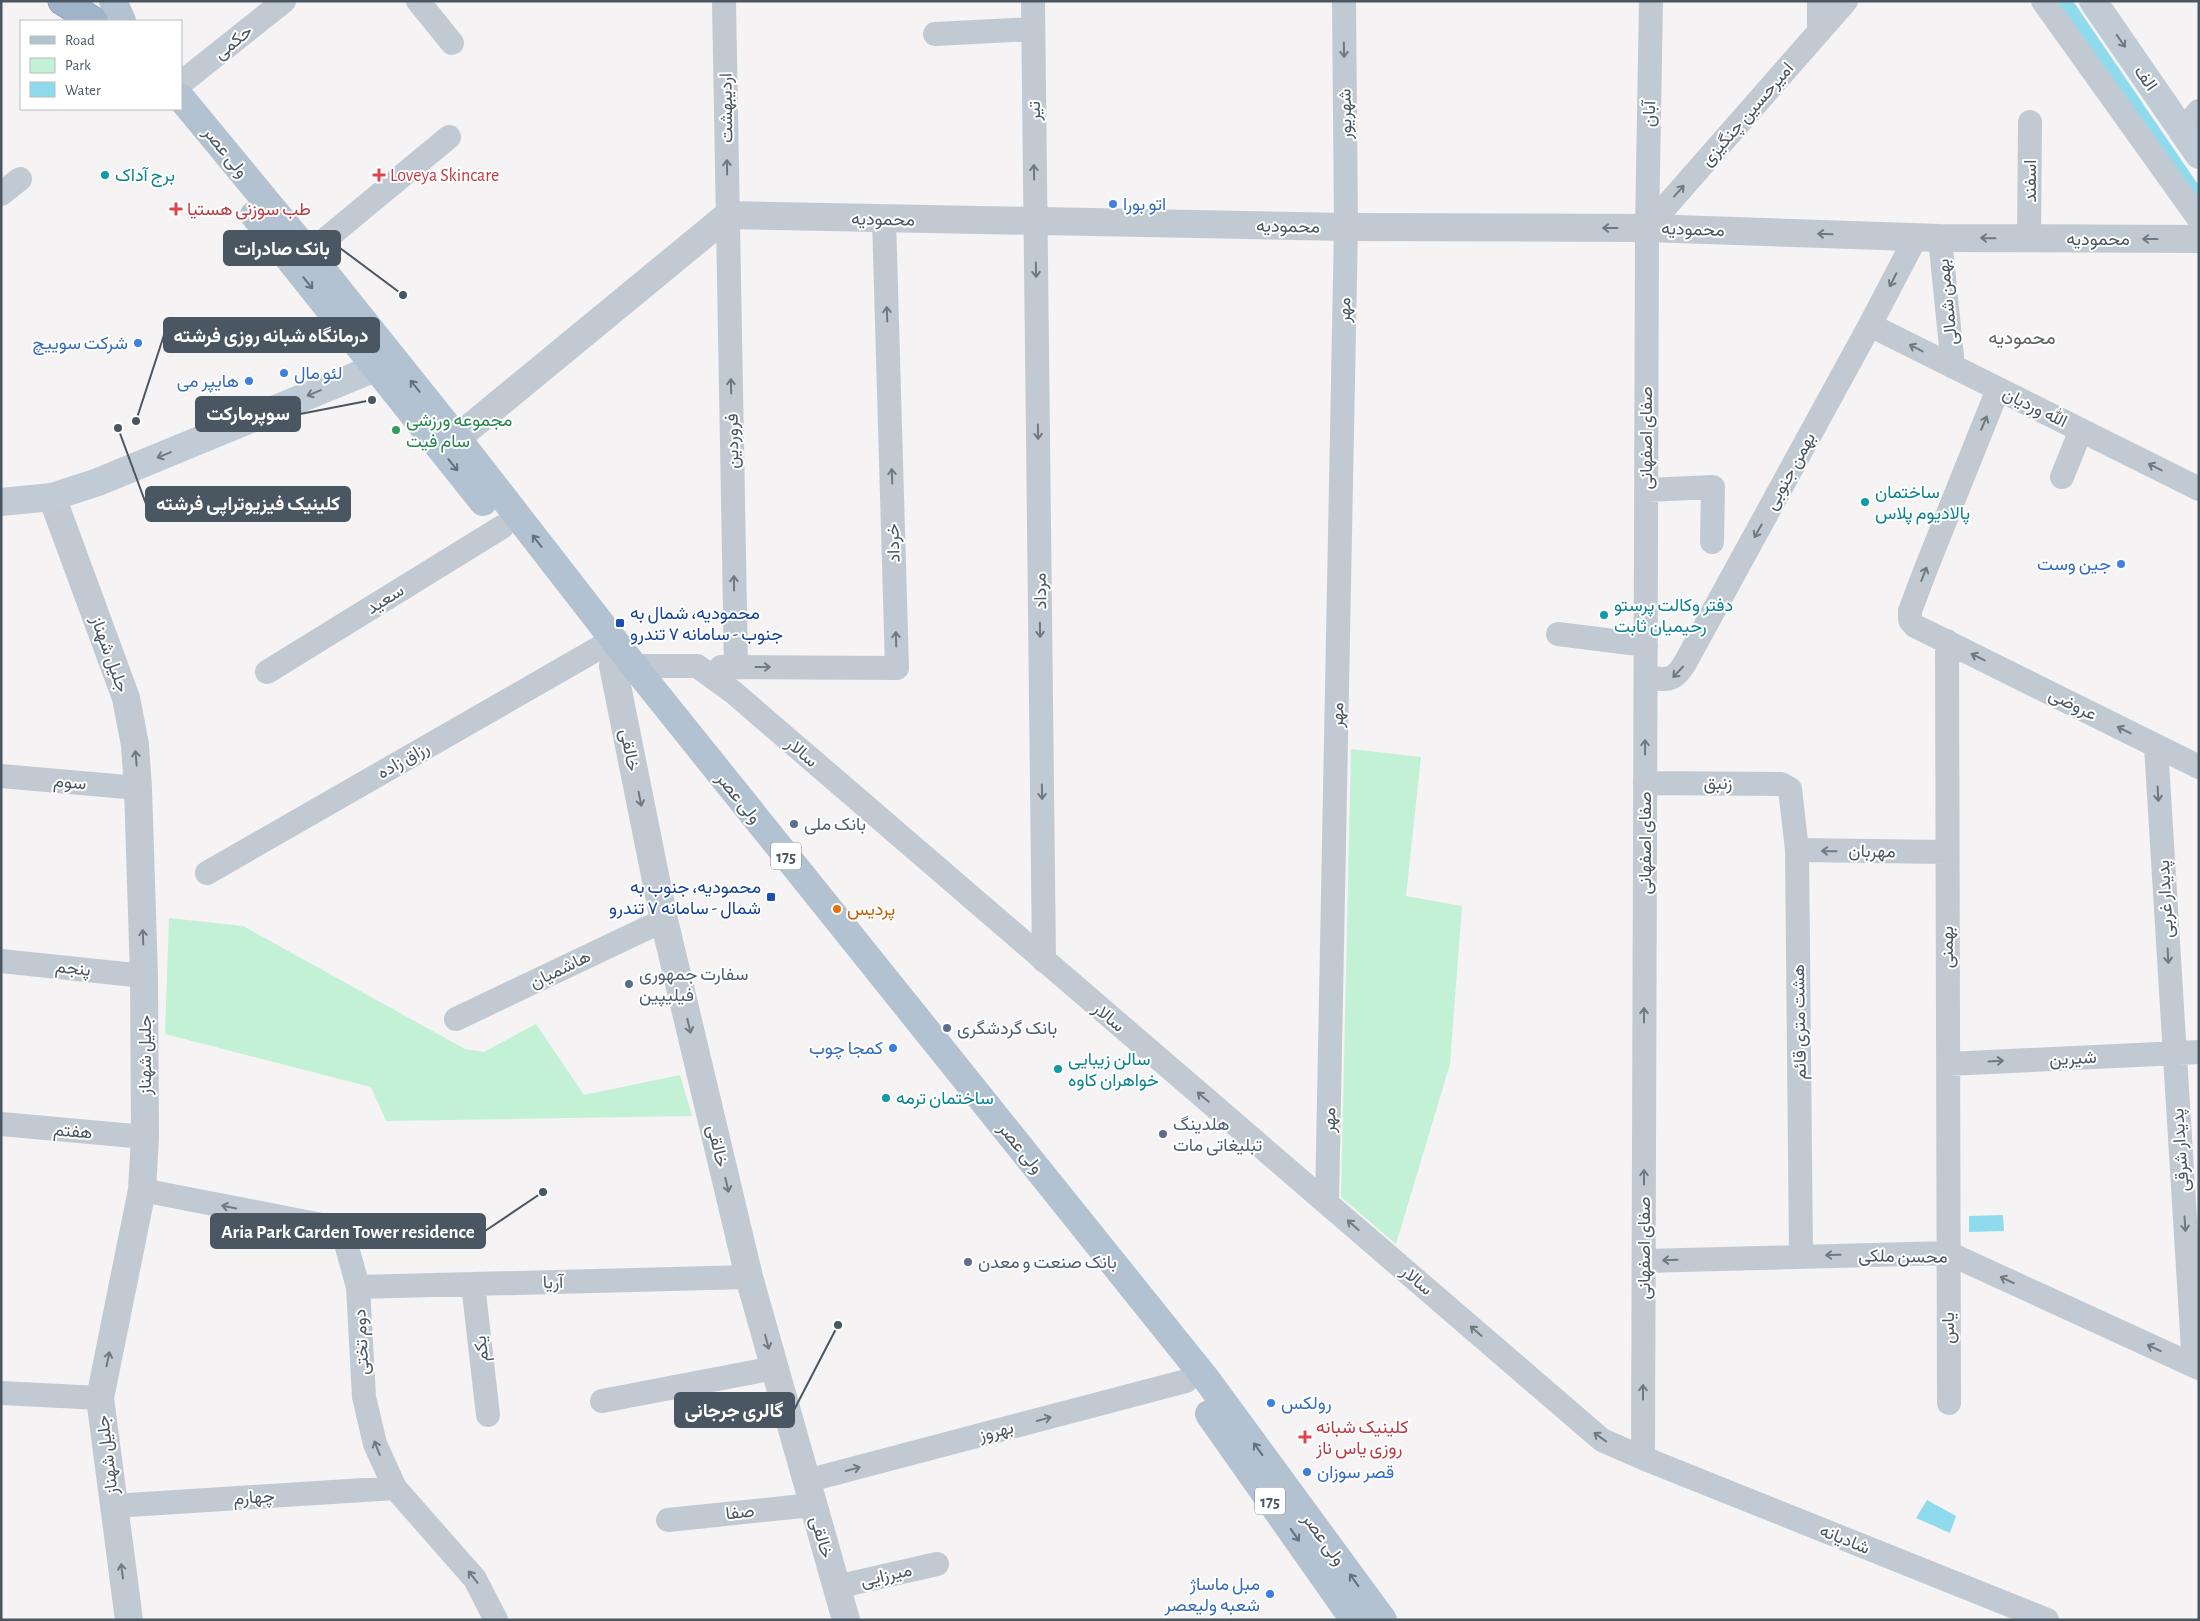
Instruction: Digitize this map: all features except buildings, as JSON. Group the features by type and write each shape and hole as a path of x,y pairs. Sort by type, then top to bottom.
{"highway":[{"path":"62,1 92,20"}],"main road":[{"path":"82,1 97,20"},
{"path":"112,1 122,20"},
{"name":"الف","path":"2093,1 2191,120 2199,155"},
{"name":"ولی عصر","path":"182,99 457,438 615,660 1186,1381 1354,1620"},
{"name":"ولی عصر","path":"169,110 502,527 615,660 1207,1380 1383,1620"},
{"path":"1,502 52,498 98,482 375,368"}],"street":[{"name":"حکمی","path":"182,82 284,1"},
{"path":"418,1 452,43"},
{"name":"اردیبهشت","path":"724,1 728,215"},
{"name":"تیر","path":"1033,1 1035,221"},
{"name":"شهریور","path":"1344,1 1346,227"},
{"name":"آبان","path":"1647,228 1651,1"},
{"path":"1819,1 1819,32"},
{"name":"امیرحسین چنگیزی","path":"1647,228 1846,1"},
{"path":"2044,1 2199,219"},
{"path":"935,34 1033,29"},
{"name":"اسفند","path":"2029,239 2030,122"},
{"path":"309,254 449,137"},
{"path":"1,194 20,179"},
{"path":"457,438 728,215"},
{"name":"محمودیه","path":"728,215 1346,227 1647,228 2029,239 2199,238"},
{"name":"فروردین","path":"728,215 736,667"},
{"name":"خرداد","path":"697,666 897,668 884,219"},
{"name":"مرداد","path":"1035,221 1044,961"},
{"name":"مهر","path":"1327,1202 1346,227"},
{"name":"صفای اصفهانی","path":"1643,1458 1647,228"},
{"name":"بهمن جنوبی","path":"1646,678 1671,679 1678,674 1870,325 1928,237"},
{"name":"بهمن شمالی","path":"1928,237 1953,367"},
{"name":"الله وردیان","path":"1870,325 2199,489"},
{"path":"1947,642 1915,626 1910,620 1910,611 1998,389"},
{"path":"2062,477 2081,430"},
{"path":"1646,490 1713,487 1712,542"},
{"name":"جلیل شهناز","path":"52,498 126,698 135,745 138,788 144,976 146,1138 142,1190 100,1398 129,1620"},
{"name":"سعید","path":"267,672 502,527"},
{"path":"1558,634 1646,645"},
{"name":"عروضی","path":"1947,642 2199,767"},
{"name":"بهمنی","path":"1947,642 1948,1253"},
{"path":"615,660 697,666"},
{"name":"رزاق زاده","path":"207,873 615,660"},
{"name":"خالقی","path":"615,660 664,920 749,1277 846,1620"},
{"name":"سالار","path":"697,666 740,699 1602,1440 1643,1458"},
{"name":"پدیدار غربی","path":"2156,746 2174,1053"},
{"name":"سوم","path":"1,776 138,788"},
{"name":"زنبق","path":"1645,783 1782,784 1790,789"},
{"name":"هشت متری قائم","path":"1790,789 1797,850 1801,1256"},
{"name":"مهربان","path":"1797,850 1947,852"},
{"name":"هاشمیان","path":"456,1019 664,920"},
{"name":"پنجم","path":"1,961 144,976"},
{"name":"شیرین","path":"1948,1064 2199,1052"},
{"name":"پدیدار شرقی","path":"2174,1053 2196,1367"},
{"name":"هفتم","path":"1,1124 146,1138"},
{"name":"دوم تختی","path":"142,1190 342,1229 358,1287 364,1396 375,1444 395,1488 475,1579 496,1620"},
{"name":"محسن ملکی","path":"1644,1261 1948,1253 2196,1367"},
{"name":"یاس","path":"1948,1253 1949,1403"},
{"name":"آریا","path":"358,1287 749,1277"},
{"name":"یکم","path":"473,1284 488,1415"},
{"path":"602,1401 774,1368"},
{"name":"بهروز","path":"809,1493 1186,1381"},
{"path":"1,1393 100,1398"},
{"name":"شادیانه","path":"1643,1458 2047,1620"},
{"name":"چهارم","path":"113,1506 395,1488"},
{"name":"صفا","path":"668,1520 809,1493"},
{"name":"میرزایی","path":"836,1587 936,1564"}],"green space":[{"path":"1351,749 1421,757 1406,896 1462,906 1450,1064 1396,1244 1341,1197"},
{"path":"169,918 243,926 465,1049 484,1052 536,1024 584,1095 680,1075 692,1116 386,1121 371,1087 165,1034"}],"water":[{"path":"2052,1 2073,1 2199,186 2199,207"},
{"path":"2003,1215 2004,1231 1969,1232 1969,1216"},
{"path":"1927,1500 1956,1516 1950,1533 1916,1518"}],"place":[{"name":"برج آداک","path":"105,175"},
{"name":"Loveya Skincare","path":"379,175"},
{"name":"اتو بورا","path":"1113,204"},
{"name":"طب سوزنی هستیا","path":"176,209"},
{"name":"بانک صادرات","path":"403,295"},
{"name":"شرکت سوییچ","path":"138,343"},
{"name":"لئو مال","path":"284,373"},
{"name":"هایپر می","path":"249,381"},
{"name":"سوپرمارکت","path":"372,400"},
{"name":"درمانگاه شبانه روزی فرشته","path":"136,421"},
{"name":"کلینیک فیزیوتراپی فرشته","path":"118,428"},
{"name":"مجموعه ورزشی سام فیت","path":"396,430"},
{"name":"ساختمان پالادیوم پلاس","path":"1865,502"},
{"name":"جین وست","path":"2121,564"},
{"name":"دفتر وکالت پرستو رحیمیان ثابت","path":"1604,615"},
{"name":"محمودیه، شمال به جنوب - سامانه ۷ تندرو","path":"620,623"},
{"name":"بانک ملی","path":"794,824"},
{"name":"محمودیه، جنوب به شمال - سامانه ۷ تندرو","path":"771,897"},
{"name":"پردیس","path":"837,909"},
{"name":"سفارت جمهوری فیلیپین","path":"629,984"},
{"name":"بانک گردشگری","path":"947,1028"},
{"name":"کمجا چوب","path":"893,1048"},
{"name":"سالن زیبایی خواهران کاوه","path":"1058,1069"},
{"name":"ساختمان ترمه","path":"886,1098"},
{"name":"هلدینگ تبلیغاتی مات","path":"1163,1134"},
{"name":"Aria Park Garden Tower residence","path":"543,1192"},
{"name":"بانک صنعت و معدن","path":"968,1262"},
{"name":"گالری جرجانی","path":"838,1325"},
{"name":"رولکس","path":"1271,1403"},
{"name":"کلینیک شبانه روزی یاس ناز","path":"1305,1437"},
{"name":"قصر سوزان","path":"1307,1472"},
{"name":"مبل ماساژ شعبه ولیعصر","path":"1270,1594"}],"district":[{"name":"محمودیه","path":"2022,337"}]}
